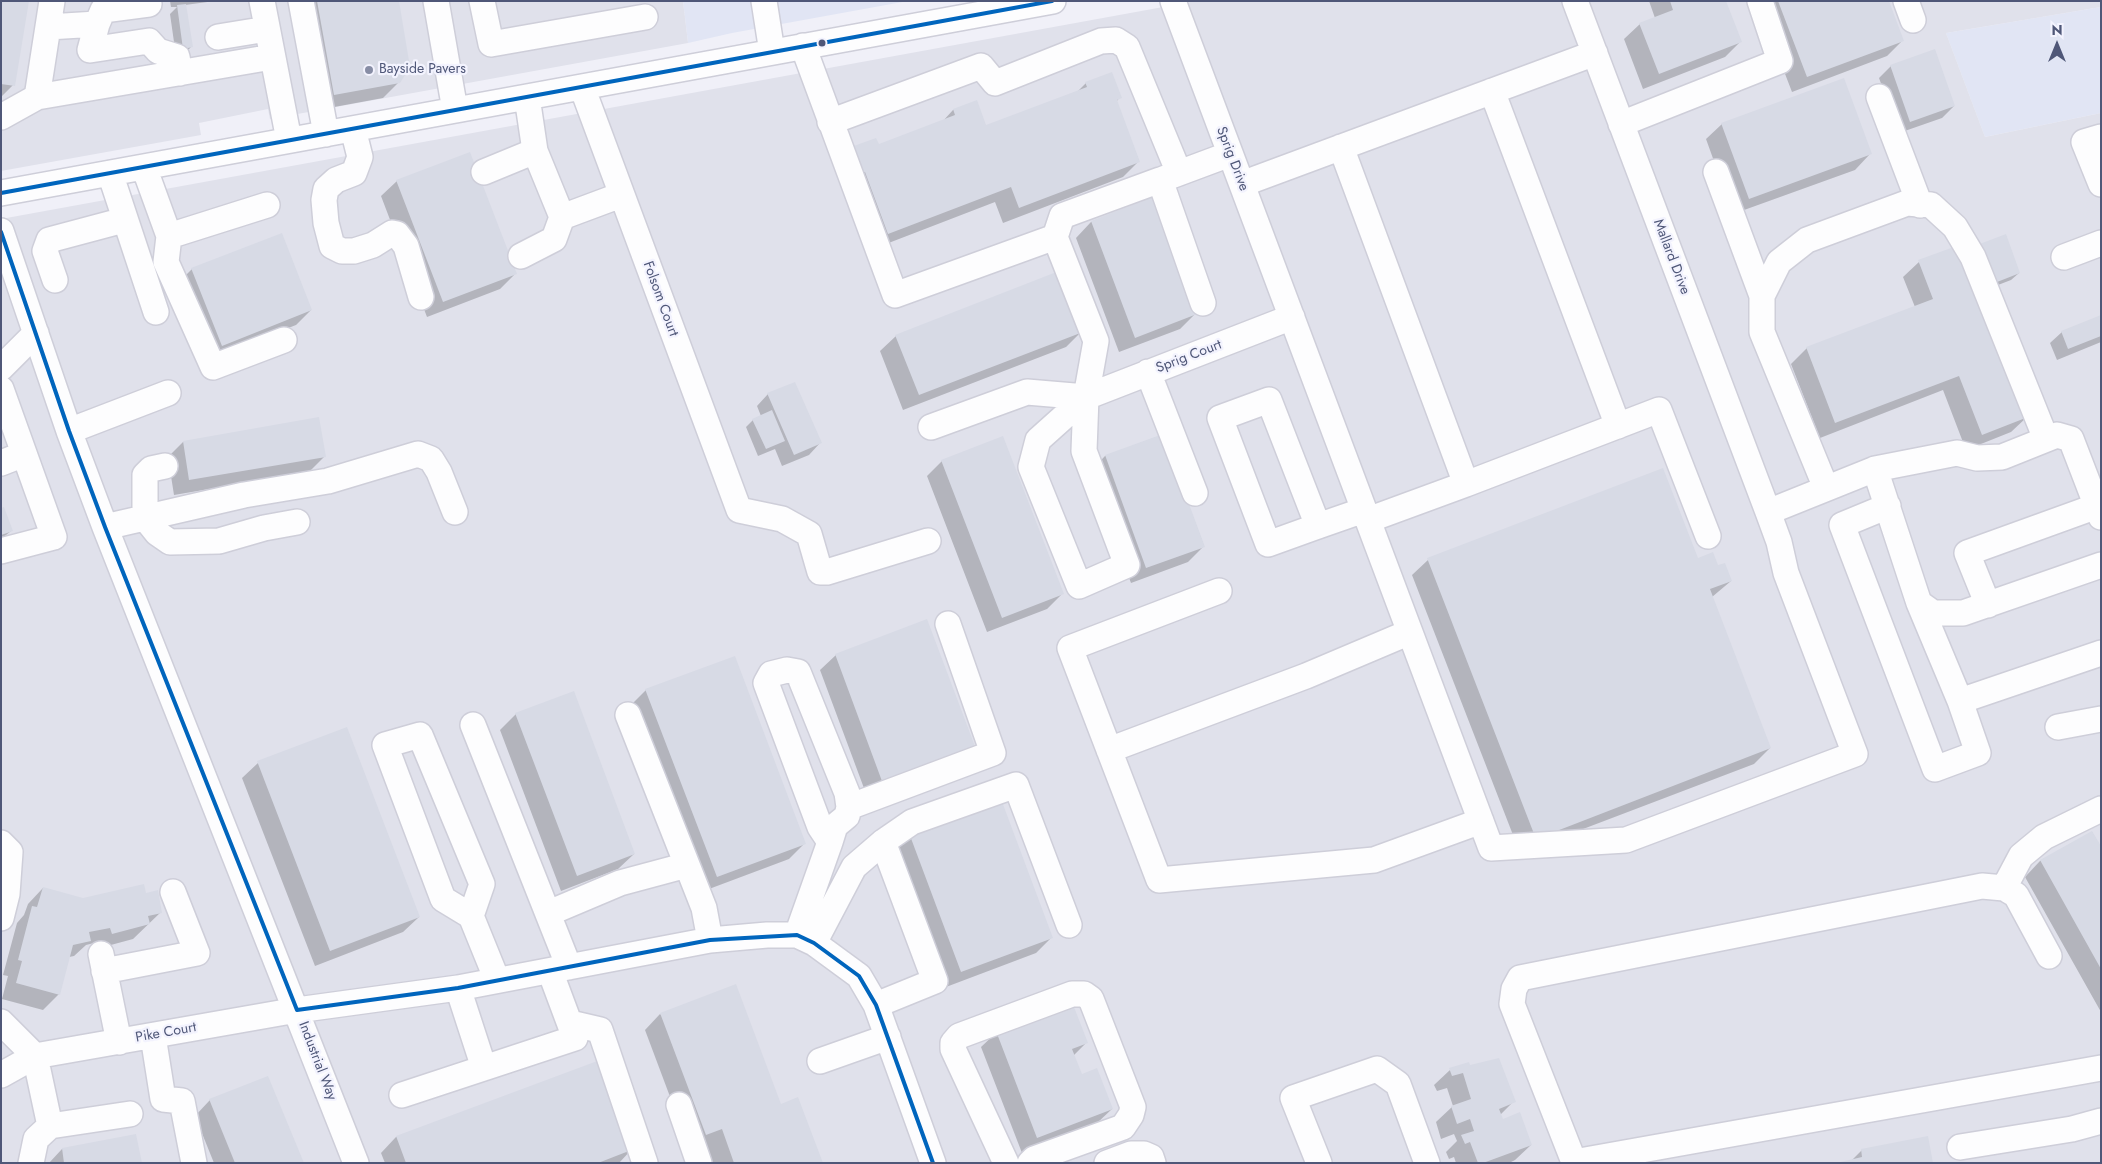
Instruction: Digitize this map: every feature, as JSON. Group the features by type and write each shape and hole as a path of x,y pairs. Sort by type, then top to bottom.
{"street":[{"path":"37,98 52,1"},
{"path":"262,1 289,140"},
{"path":"302,1 326,134"},
{"path":"436,1 455,110"},
{"path":"482,1 491,44 645,17"},
{"path":"764,1 772,52"},
{"path":"1,193 772,52 1002,6 1053,1"},
{"name":"Sprig Drive","path":"1173,1 1481,821"},
{"name":"Mallard Drive","path":"1481,821 1491,848 1626,840 1855,754 1786,573 1779,542 1768,512 1575,1"},
{"path":"1621,124 1780,61 1760,1"},
{"path":"149,4 103,10 90,50 149,41 158,51 177,58 180,73"},
{"path":"48,27 97,24"},
{"path":"218,36 267,29"},
{"path":"830,122 980,66 995,83 1101,41 1116,40 1127,47 1169,177 1203,304"},
{"path":"803,46 895,295 1056,237"},
{"path":"1242,184 1595,53"},
{"path":"1,117 37,98 272,56"},
{"name":"Folsom Court","path":"582,87 739,510 782,519 809,534 820,572 828,572 928,541"},
{"path":"1492,91 1618,426"},
{"path":"521,256 554,239 562,217 534,151 527,97"},
{"path":"1879,97 1920,205"},
{"path":"353,129 360,157 354,173 336,180 326,189 324,200 326,224 332,246 342,251 354,251 374,245 392,233 397,234 406,246 421,297"},
{"path":"2101,137 2084,142 2101,184"},
{"path":"1341,147 1466,484"},
{"path":"484,172 534,151"},
{"path":"1086,397 1038,440 1031,467 1079,586 1128,565 1084,451 1086,397 1096,341 1056,237 1062,216 1230,154"},
{"path":"144,167 169,236 166,262 213,367 284,340"},
{"path":"1716,172 1762,296 1762,332 1826,488"},
{"path":"110,173 156,312"},
{"path":"562,217 621,195"},
{"path":"1762,296 1779,262 1807,240 1907,204 1931,205 1954,227 1973,257 2046,439"},
{"path":"169,236 267,205"},
{"path":"54,280 45,251 49,240 124,220"},
{"name":"Industrial Way","path":"1,231 69,431 105,527 356,1163"},
{"path":"2064,257 2101,243"},
{"name":"Sprig Court","path":"1086,397 1292,317"},
{"path":"1,368 36,333"},
{"path":"1148,372 1173,431 1195,493"},
{"path":"1,389 54,537 1,551"},
{"path":"931,427 1027,392 1086,397"},
{"path":"69,431 168,393"},
{"path":"1318,526 1269,400 1220,418 1268,544 1318,526 1366,515 1466,484 1659,410 1708,536"},
{"path":"1768,512 1875,469 1957,453 1976,458 2002,457 2057,435 2072,439 2099,511 1967,553 1988,605"},
{"path":"1,463 24,454"},
{"path":"105,527 244,495 328,480 418,454 431,459 439,472 455,512"},
{"path":"165,466 151,469 145,475 145,518 157,533 170,542 185,544 219,540 264,528 297,522"},
{"path":"1875,469 1888,506 1919,603 1960,701 1978,753 1935,769 1842,525 1888,506"},
{"path":"1919,603 1933,613 1963,613 2101,565"},
{"path":"1219,591 1070,648 1159,880 1374,860 1481,821"},
{"path":"848,807 993,752 948,624"},
{"path":"1109,750 1355,657 1410,632"},
{"path":"1960,701 2101,653"},
{"path":"805,939 835,826 847,816 847,794 798,672 787,670 771,674 766,683 820,827 830,842"},
{"path":"628,715 704,908 710,940"},
{"path":"2058,727 2101,719"},
{"path":"402,1095 575,1038 570,1023 549,914 473,725"},
{"path":"470,916 482,884 420,735 385,745 443,898 470,916 496,980"},
{"path":"805,939 854,867 883,842 912,822 1016,785 1069,924"},
{"path":"2004,888 2021,856 2044,837 2101,809"},
{"path":"876,1006 935,981 883,842"},
{"path":"1,843 10,852 7,894 1,918"},
{"path":"549,914 620,883 687,865"},
{"path":"2049,956 2016,895 2004,888 1982,886 1520,978 1514,989 1512,1004 1575,1163 2101,1068"},
{"path":"119,1042 102,962 197,953 173,892"},
{"name":"Pike Court","path":"1,1075 35,1056 297,1010 458,988 710,940 767,935 805,939"},
{"path":"805,939 859,976 876,1006 933,1163"},
{"path":"458,988 484,1068"},
{"path":"1006,1163 953,1049 953,1043 959,1036 1072,994 1084,994 1091,999 1133,1107 1131,1115 1123,1127 1034,1159 1030,1163"},
{"path":"1,1022 35,1056 50,1126"},
{"path":"570,1023 600,1030 645,1163"},
{"path":"153,1036 163,1099 182,1101 194,1163"},
{"path":"820,1061 888,1037"},
{"path":"1318,1163 1293,1098 1377,1069 1398,1084 1427,1163"},
{"path":"679,1105 699,1163"},
{"path":"31,1163 36,1139 50,1126 130,1114"},
{"path":"1960,1147 2072,1129 2101,1121"},
{"path":"1106,1163 1131,1154 1144,1154 1151,1157 1153,1163"}],"shaded area":[{"path":"1,1 683,1 688,43 270,119 268,109 199,123 201,135 1,171"},
{"path":"683,1 908,1 732,33 688,43"},
{"path":"1196,1 2101,1 2101,7 1946,33 1985,137 2101,113 2101,1163 1,1163 1,219"},
{"path":"2101,7 2101,113 1985,137 1946,33"}],"building":[{"path":"1,1 29,1 15,86 1,84"},
{"path":"317,1 399,1 410,67 400,83 334,95"},
{"path":"1670,1 1726,1 1742,42 1659,74 1639,23 1673,10"},
{"path":"1778,1 1889,1 1904,41 1807,77"},
{"path":"186,4 193,47 183,49 177,5"},
{"path":"1935,49 1955,106 1910,122 1890,65"},
{"path":"1112,72 1122,98 1117,100 1140,162 1019,208 1011,187 888,234 865,172 861,173 851,147 876,138 879,144 955,115 953,109 977,100 986,125 1087,87 1085,82"},
{"path":"1844,78 1872,154 1749,199 1721,123"},
{"path":"470,152 517,274 443,302 396,180"},
{"path":"1153,197 1197,314 1135,338 1091,221"},
{"path":"282,233 312,310 222,346 191,268"},
{"path":"2006,234 2020,273 1992,284 1977,245"},
{"path":"1962,244 2028,417 1982,435 1959,376 1835,423 1806,347 1933,299 1918,260"},
{"path":"1059,271 1083,332 919,395 895,335"},
{"path":"2101,315 2101,336 2068,349 2061,331"},
{"path":"795,382 822,443 794,455 767,393"},
{"path":"772,410 785,441 766,449 752,419"},
{"path":"319,417 326,457 189,480 183,441"},
{"path":"1163,434 1205,547 1146,568 1105,455"},
{"path":"1003,436 1064,594 1002,618 941,460"},
{"path":"1663,468 1698,558 1713,552 1718,565 1725,563 1732,581 1710,589 1771,748 1536,839 1427,558"},
{"path":"4,507 13,531 1,535 1,508"},
{"path":"927,619 979,757 886,792 835,654"},
{"path":"735,656 806,844 717,877 645,689"},
{"path":"574,691 635,854 577,876 515,713"},
{"path":"347,727 420,917 330,951 257,761"},
{"path":"1001,799 1053,938 961,972 909,833"},
{"path":"2092,831 2101,846 2101,969 2040,860"},
{"path":"144,884 146,893 158,890 162,913 148,916 150,924 112,934 110,928 89,932 91,941 73,945 60,995 16,983 22,961 18,960 32,906 37,907 43,887 83,898"},
{"path":"736,984 781,1104 798,1097 823,1163 734,1163 722,1129 706,1135 660,1013"},
{"path":"1072,1002 1088,1043 1072,1049 1082,1074 1097,1068 1113,1109 1037,1138 996,1031"},
{"path":"1499,1058 1516,1102 1499,1109 1503,1119 1520,1112 1532,1145 1483,1163 1478,1163 1470,1142 1465,1144 1461,1135 1474,1131 1470,1119 1457,1124 1451,1106 1471,1099 1463,1073 1452,1076 1449,1068 1469,1062 1470,1065"},
{"path":"600,1060 634,1149 598,1163 406,1163 396,1136"},
{"path":"268,1076 304,1163 235,1163 209,1099"},
{"path":"136,1134 142,1163 64,1163 62,1148"},
{"path":"1928,1136 1933,1163 1836,1163 1862,1157 1861,1149"}],"transit line":[{"path":"1,193 1052,1"},
{"path":"1,232 69,431 105,527 297,1010 458,988 710,940 797,935 814,943 859,976 876,1005 933,1163"}],"place":[{"name":"Bayside Pavers","path":"369,70"}]}
